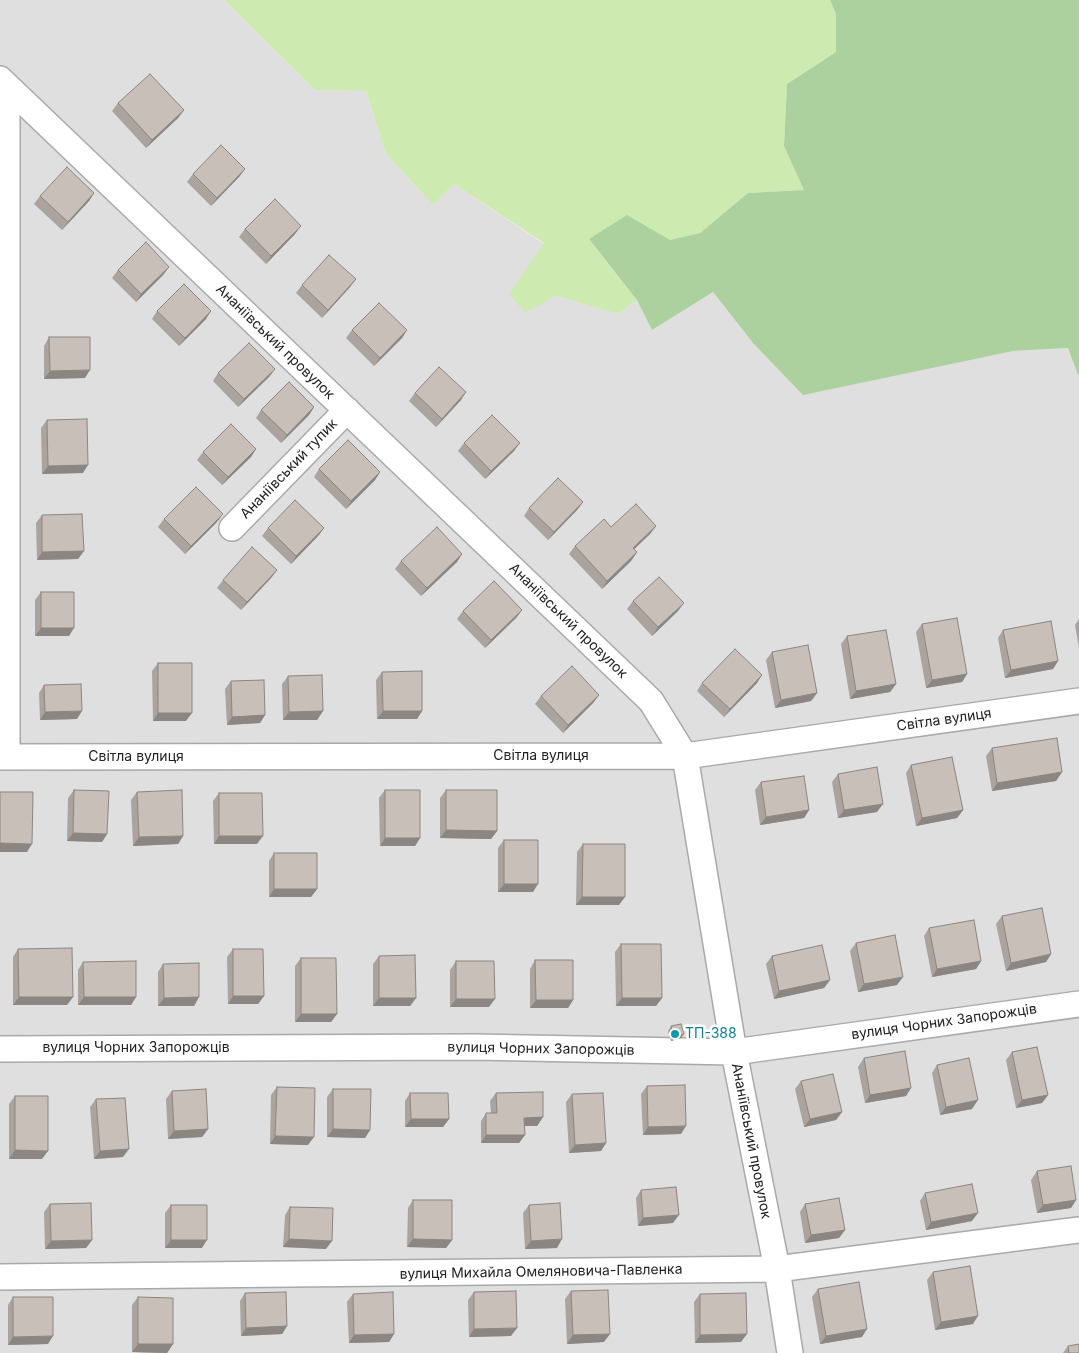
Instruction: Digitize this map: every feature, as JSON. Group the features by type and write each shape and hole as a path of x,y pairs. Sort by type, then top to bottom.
{"street":[{"name":"Ананіївський провулок","path":"4,82 651,700 685,756 734,1052 776,1269 790,1353"},
{"path":"3,757 4,82"},
{"name":"Ананіївський тупик","path":"232,528 347,410"},
{"name":"Світла вулиця","path":"3,757 685,756 1079,701"},
{"name":"вулиця Чорних Запорожців","path":"0,1049 474,1047 734,1052 1079,1004"},
{"name":"вулиця Михайла Омеляновича-Павленка","path":"0,1277 776,1269 1079,1230"}],"shaded area":[{"path":"0,0 224,0 315,90 366,91 386,154 433,205 454,184 544,244 510,294 556,296 618,314 637,300 652,330 713,292 753,343 1013,351 1069,348 1079,377 1079,1353 0,1353"}],"green space":[{"path":"224,0 830,0 836,14 836,52 787,84 784,146 805,190 748,193 700,233 670,240 589,239 637,300 618,314 556,296 525,313 509,294 544,243 454,184 433,205 386,154 366,91 315,90"},
{"path":"830,0 1079,0 1079,377 1068,348 1013,351 803,395 753,343 713,292 652,330 637,300 589,239 627,215 670,240 700,233 748,193 804,190 784,146 787,84 836,52 836,14"}],"building":[{"path":"150,74 184,110 152,140 118,103"},
{"path":"221,145 245,169 217,198 193,174"},
{"path":"67,167 94,193 68,222 40,196"},
{"path":"275,199 301,226 271,256 245,229"},
{"path":"146,242 169,267 141,294 118,270"},
{"path":"329,255 356,279 328,310 302,285"},
{"path":"184,284 211,311 185,338 157,311"},
{"path":"379,303 407,330 380,358 352,330"},
{"path":"49,337 90,337 90,370 50,371"},
{"path":"249,343 275,369 244,399 218,373"},
{"path":"439,367 466,392 442,419 415,393"},
{"path":"289,382 314,407 287,435 261,410"},
{"path":"492,415 520,443 491,471 464,443"},
{"path":"87,419 88,465 48,466 47,420"},
{"path":"231,424 256,449 228,477 203,452"},
{"path":"348,440 380,472 351,501 319,469"},
{"path":"558,478 583,502 554,532 529,508"},
{"path":"196,487 223,514 191,546 164,519"},
{"path":"295,500 324,528 296,556 268,528"},
{"path":"636,504 656,526 633,548 637,552 607,581 575,546 604,519 611,527"},
{"path":"82,514 84,551 42,552 42,515"},
{"path":"437,527 462,554 427,588 401,561"},
{"path":"252,547 277,570 247,602 223,580"},
{"path":"659,577 684,603 658,627 633,601"},
{"path":"494,581 522,610 491,640 463,611"},
{"path":"41,592 74,592 74,628 41,628"},
{"path":"957,618 967,674 932,680 922,624"},
{"path":"1051,621 1058,661 1011,670 1003,630"},
{"path":"886,630 896,684 856,691 847,636"},
{"path":"808,645 817,693 781,700 772,652"},
{"path":"735,649 762,675 730,709 702,683"},
{"path":"158,663 192,663 192,713 158,713"},
{"path":"572,666 599,695 568,725 541,696"},
{"path":"422,671 422,711 383,711 382,672"},
{"path":"322,675 323,711 289,712 288,676"},
{"path":"264,680 265,715 232,717 231,681"},
{"path":"81,684 82,711 45,712 44,685"},
{"path":"1057,738 1062,772 997,783 992,748"},
{"path":"952,757 963,810 922,818 911,765"},
{"path":"877,767 883,804 844,810 838,774"},
{"path":"804,776 809,810 766,817 761,782"},
{"path":"74,790 109,791 107,834 73,833"},
{"path":"182,790 183,836 139,837 137,792"},
{"path":"385,790 420,790 420,838 385,838"},
{"path":"446,790 497,790 497,831 446,830"},
{"path":"0,792 33,792 32,844 0,843"},
{"path":"219,793 262,793 263,836 219,836"},
{"path":"504,840 538,840 538,884 504,884"},
{"path":"583,844 625,844 625,897 582,897"},
{"path":"274,853 317,853 317,889 274,889"},
{"path":"1042,908 1051,954 1011,963 1002,916"},
{"path":"974,920 981,961 937,969 929,928"},
{"path":"895,935 903,977 864,984 856,943"},
{"path":"621,944 661,944 662,998 622,998"},
{"path":"822,945 830,980 779,991 772,956"},
{"path":"72,948 73,997 19,997 18,949"},
{"path":"233,949 263,949 264,996 233,996"},
{"path":"415,955 416,998 379,998 379,956"},
{"path":"301,958 336,958 337,1014 301,1014"},
{"path":"535,960 573,960 573,1000 536,1000"},
{"path":"136,961 136,997 84,997 83,962"},
{"path":"456,961 494,961 495,999 456,999"},
{"path":"199,963 199,997 164,998 163,964"},
{"path":"681,1024 684,1034 674,1037 671,1026"},
{"path":"1037,1047 1048,1095 1022,1100 1012,1052"},
{"path":"905,1051 911,1088 870,1095 864,1058"},
{"path":"969,1058 978,1100 946,1107 937,1065"},
{"path":"833,1074 842,1112 810,1119 801,1081"},
{"path":"685,1085 686,1126 648,1127 647,1086"},
{"path":"277,1087 315,1088 314,1137 275,1136"},
{"path":"206,1089 208,1129 174,1131 172,1091"},
{"path":"333,1089 371,1089 370,1130 333,1129"},
{"path":"543,1092 543,1117 524,1118 525,1135 486,1135 486,1113 497,1113 496,1093"},
{"path":"410,1093 448,1093 449,1119 411,1119"},
{"path":"603,1093 606,1143 575,1145 572,1094"},
{"path":"15,1096 48,1096 48,1151 15,1150"},
{"path":"125,1098 129,1149 100,1151 96,1099"},
{"path":"1071,1166 1076,1200 1043,1205 1037,1171"},
{"path":"972,1184 978,1213 931,1222 925,1193"},
{"path":"676,1187 679,1215 643,1218 641,1190"},
{"path":"839,1198 845,1230 811,1235 805,1204"},
{"path":"413,1200 452,1200 452,1240 413,1239"},
{"path":"91,1203 92,1240 51,1241 50,1204"},
{"path":"560,1203 562,1239 531,1241 529,1205"},
{"path":"171,1205 207,1205 207,1240 171,1240"},
{"path":"290,1207 333,1208 332,1241 289,1239"},
{"path":"970,1266 978,1316 941,1322 933,1272"},
{"path":"859,1282 867,1329 826,1336 818,1289"},
{"path":"608,1290 610,1334 573,1335 571,1291"},
{"path":"516,1291 517,1328 474,1329 474,1292"},
{"path":"286,1292 287,1326 246,1328 245,1293"},
{"path":"393,1292 394,1334 354,1335 353,1294"},
{"path":"746,1293 747,1334 700,1335 700,1294"},
{"path":"13,1297 53,1297 53,1336 13,1337"},
{"path":"138,1297 173,1298 173,1344 138,1344"},
{"path":"1079,1344 1079,1353 1069,1353 1068,1346"}],"place":[{"name":"ТП-388","path":"675,1034"}]}
